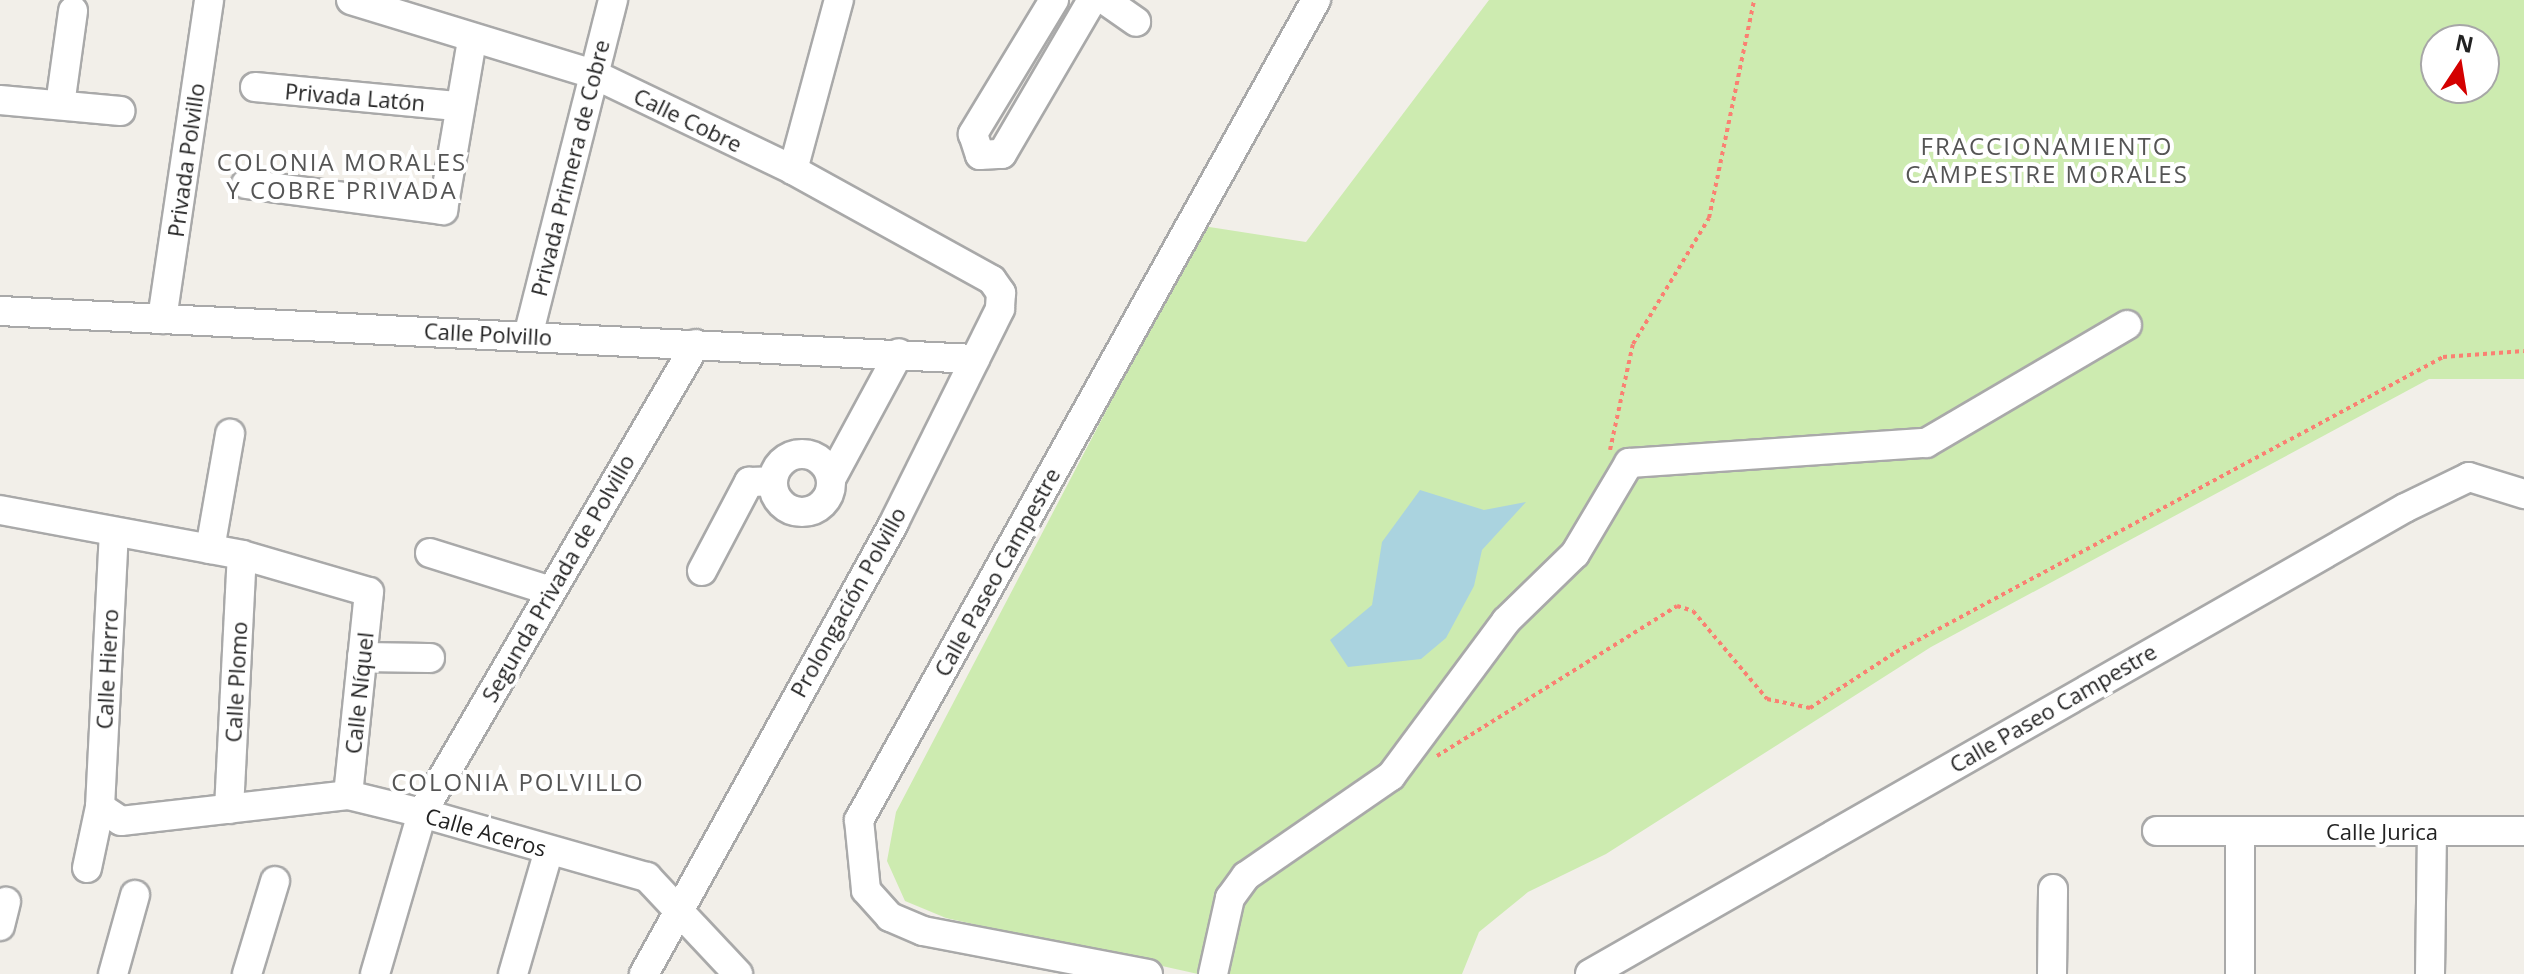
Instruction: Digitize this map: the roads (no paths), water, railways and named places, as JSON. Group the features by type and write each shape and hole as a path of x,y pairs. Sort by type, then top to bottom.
{"street":[{"name":"Privada Polvillo","path":"162,319 209,0"},
{"name":"Calle Cobre","path":"351,0 472,40 593,74 793,170 992,280 1001,293"},
{"name":"Privada Primera de Cobre","path":"528,336 613,0"},
{"path":"793,170 839,0"},
{"path":"1054,0 973,134 980,155 1002,154 1092,0"},
{"path":"1105,0 1136,22"},
{"name":"Calle Paseo Campestre","path":"1148,974 923,931 890,917 866,890 859,820 1316,0"},
{"path":"60,105 73,11"},
{"path":"246,184 443,210 456,106 472,40"},
{"name":"Privada Latón","path":"255,87 456,106"},
{"path":"0,100 121,111"},
{"name":"Prolongación Polvillo","path":"644,974 679,904 894,523 975,359 1001,293"},
{"name":"Calle Polvillo","path":"0,311 975,359"},
{"path":"1213,974 1230,898 1246,876 1391,776 1506,621 1575,554 1618,476 1629,463 1655,457 1926,443 2127,325"},
{"name":"Segunda Privada de Polvillo","path":"375,974 422,813 548,590 696,344"},
{"path":"831,479 822,462 804,454 780,464 773,481 783,505 802,512 820,506 831,479 899,353"},
{"path":"210,549 230,434"},
{"name":"Calle Paseo Campestre","path":"1590,974 2405,508 2469,477 2524,494"},
{"path":"702,571 749,482 773,481"},
{"path":"0,510 242,555"},
{"name":"Calle Hierro","path":"87,868 100,807 114,532"},
{"path":"430,553 548,590"},
{"name":"Calle Níquel","path":"242,555 369,592 348,795"},
{"name":"Calle Plomo","path":"229,809 242,555"},
{"path":"362,657 430,658"},
{"name":"Calle Aceros","path":"100,807 121,821 348,795 422,813 647,877 679,904 738,974"},
{"name":"Calle Jurica","path":"2157,831 2524,831"},
{"path":"2240,831 2240,974"},
{"path":"2430,974 2432,832"},
{"path":"513,974 549,850"},
{"path":"247,974 275,881"},
{"path":"2052,974 2053,889"},
{"path":"113,974 135,895"}],"water":[{"path":"1420,490 1484,510 1526,502 1482,550 1474,586 1446,638 1421,659 1348,667 1330,640 1372,605 1382,542"}],"district":[{"name":"FRACCIONAMIENTO CAMPESTRE MORALES","path":"2047,160"},
{"name":"COLONIA MORALES Y COBRE PRIVADA","path":"342,176"},
{"name":"COLONIA POLVILLO","path":"518,782"}]}
